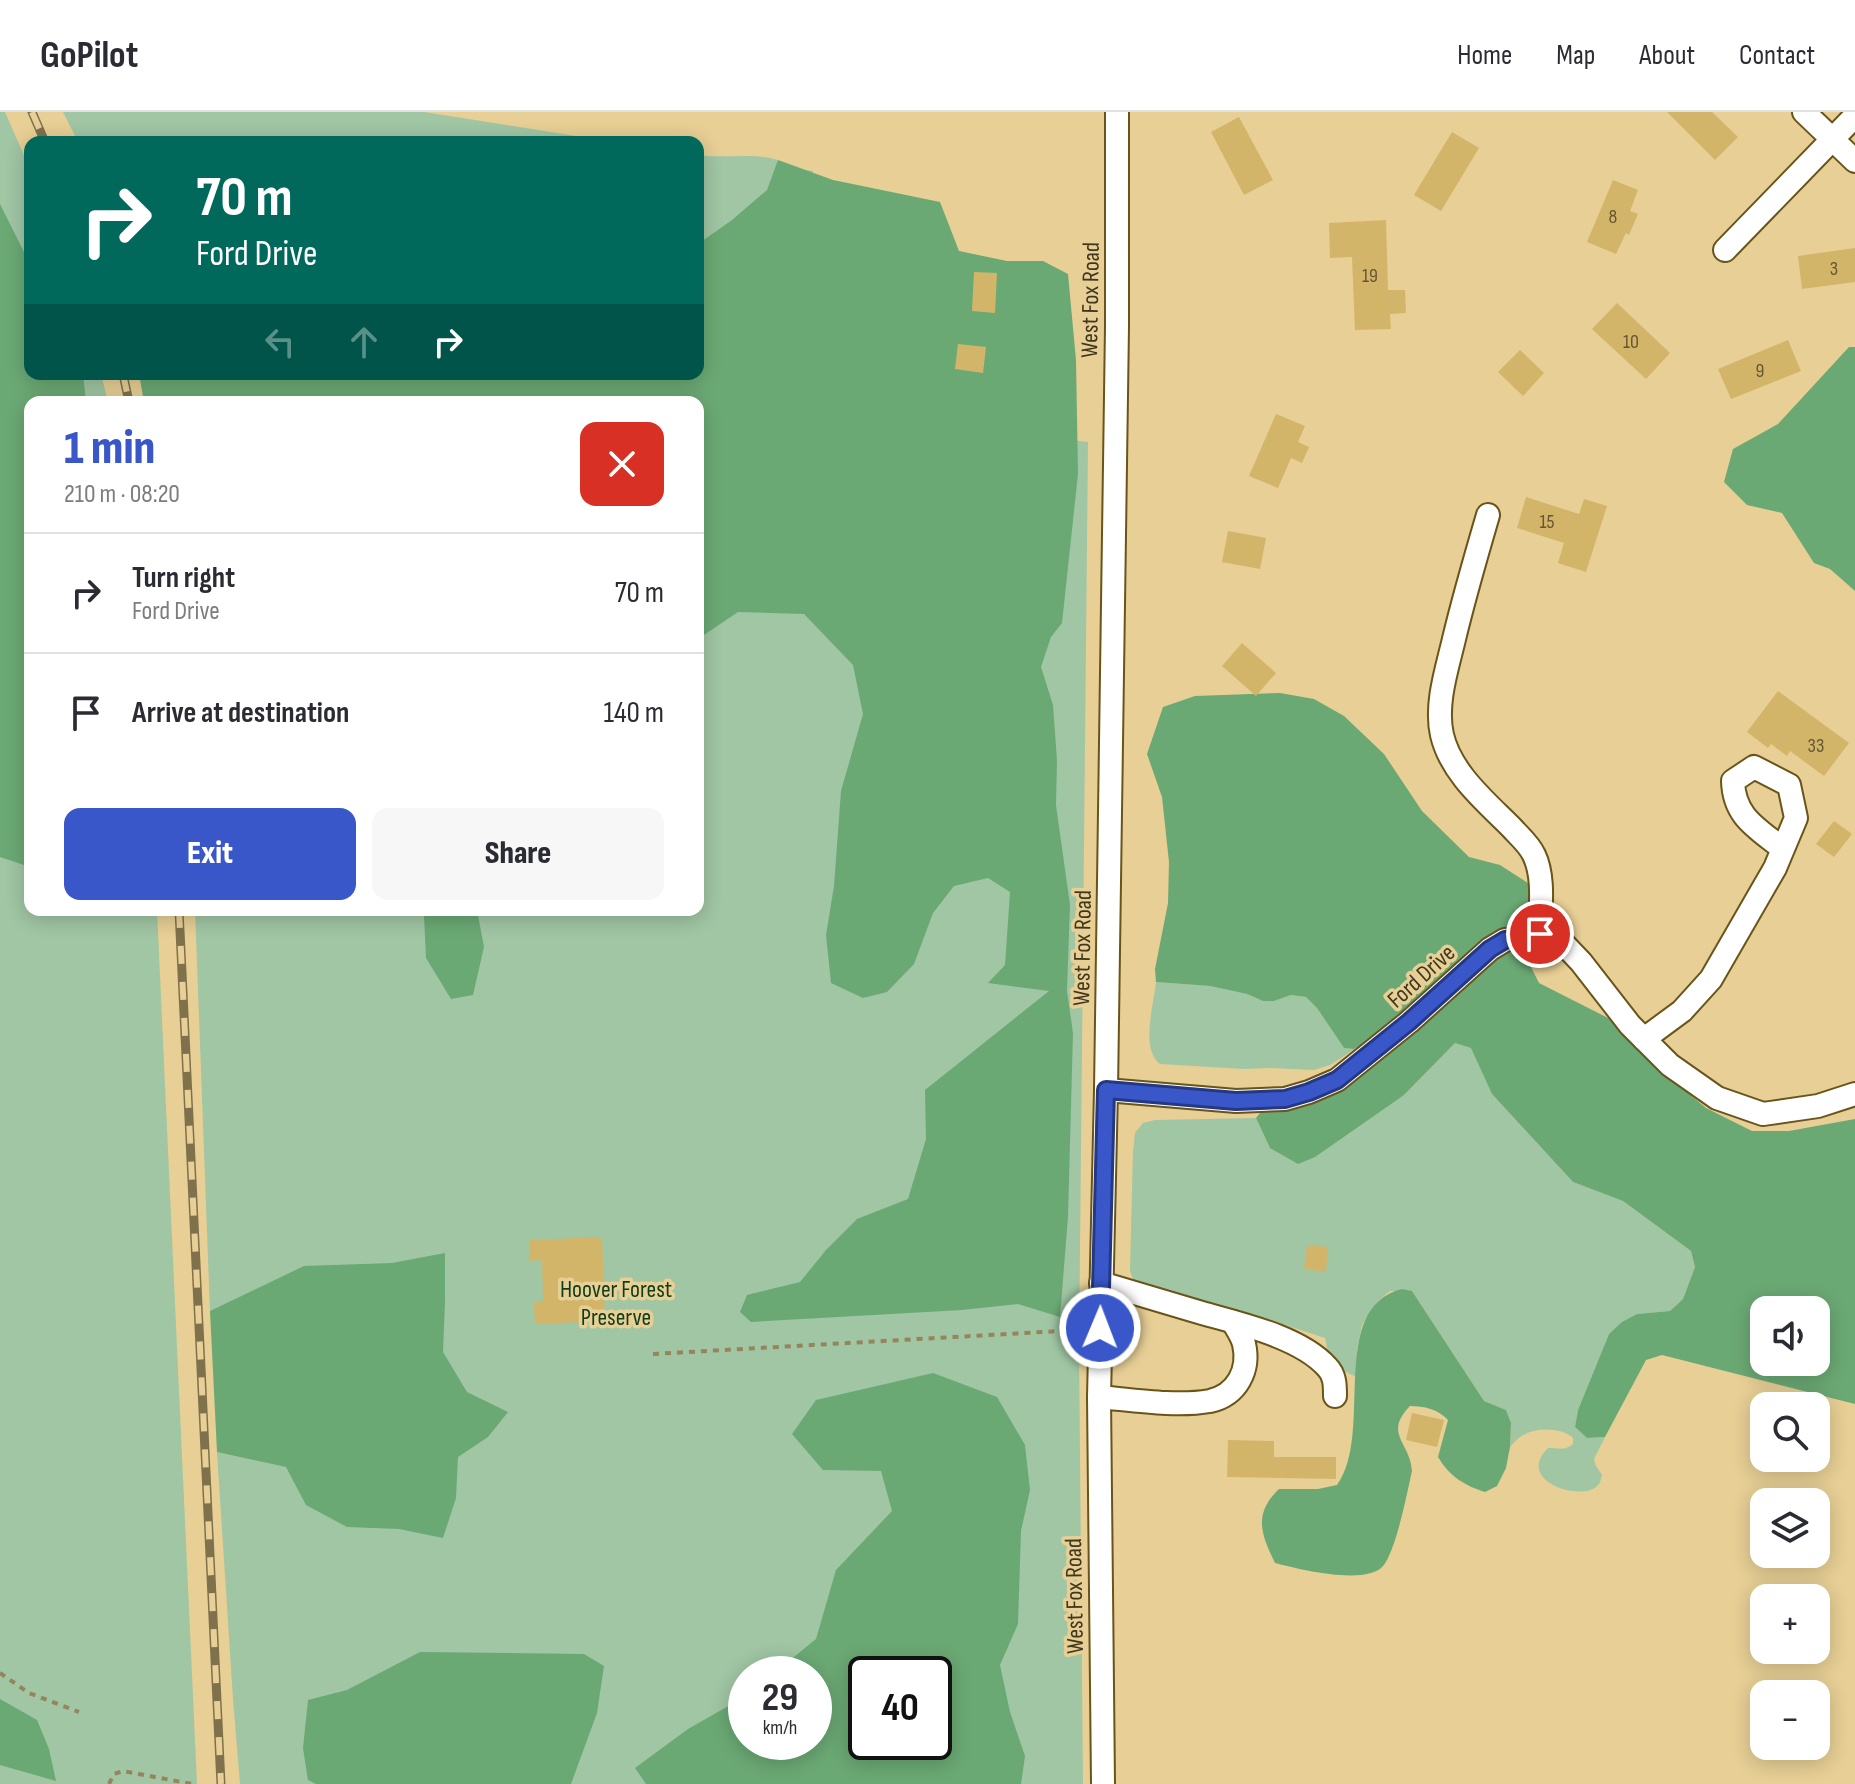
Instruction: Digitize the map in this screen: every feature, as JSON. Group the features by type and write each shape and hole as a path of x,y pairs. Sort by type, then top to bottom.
{"street":[{"name":"West Fox Road","path":"1103,1784 1099,1397 1117,326 1117,112"},
{"path":"1804,112 1855,161"},
{"path":"1725,250 1855,116"},
{"path":"1488,515 1446,670 1440,716 1442,734 1460,772 1534,854 1540,883 1540,934 1560,940 1630,1025 1670,1065 1717,1098 1763,1114 1818,1106 1855,1094"},
{"path":"1644,1039 1682,1011 1711,979 1783,849"},
{"name":"Ford Drive","path":"1106,1090 1236,1101 1285,1099 1309,1092 1337,1080 1409,1022 1490,949 1505,940 1540,934"},
{"path":"1101,1283 1283,1339 1329,1368 1334,1376 1335,1396"},
{"path":"1099,1397 1184,1403 1218,1398 1237,1384 1243,1375 1244,1347 1233,1322"}],"path":[{"path":"653,1354 1100,1328"},
{"path":"0,1673 29,1693 79,1712"},
{"path":"109,1784 114,1774 123,1771 192,1784"}],"green space":[{"path":"0,112 5,112 24,155 24,380 102,380 106,396 24,396 24,916 157,916 197,1784 0,1784"},
{"path":"63,112 424,112 576,136 75,136"},
{"name":"Hoover Forest Preserve","path":"704,155 749,156 778,160 777,166 813,171 810,410 1088,442 1079,1349 1083,1784 240,1784 217,1452 228,1454 221,1306 210,1311 195,916 704,916 704,396 582,396 271,380 704,380"},
{"path":"778,160 833,180 940,202 959,251 1007,261 1043,261 1068,274 1076,360 1078,474 1062,623 1051,637 1041,667 1053,705 1056,805 1070,905 1067,991 1073,1033 1068,1217 1060,1317 1018,1304 751,1322 740,1312 747,1295 800,1282 857,1219 908,1199 926,1139 925,1090 1049,991 988,983 1005,965 1010,892 988,878 954,886 933,913 914,964 887,992 863,998 831,983 826,935 834,886 841,791 863,714 853,665 804,614 738,612 704,635 704,396 143,396 140,380 704,380 704,240 767,190"},
{"path":"0,204 24,252 24,380 84,380 85,396 24,396 24,865 0,857"},
{"path":"1849,347 1855,347 1855,591 1830,569 1814,563 1782,513 1747,505 1724,482 1733,449 1778,424"},
{"path":"1280,693 1314,699 1344,716 1384,754 1422,811 1469,857 1500,865 1534,887 1535,908 1523,934 1523,951 1539,983 1612,1020 1646,1058 1706,1108 1752,1131 1789,1131 1855,1119 1855,1404 1830,1398 1830,1392 1808,1392 1662,1355 1646,1360 1605,1437 1587,1438 1575,1427 1578,1410 1609,1334 1637,1314 1670,1311 1683,1299 1695,1267 1691,1251 1623,1201 1573,1182 1492,1094 1471,1048 1455,1043 1404,1095 1315,1157 1298,1164 1270,1148 1256,1118 1263,1109 1316,1099 1373,1038 1354,1049 1344,1048 1306,997 1291,995 1263,1001 1210,986 1156,982 1155,969 1168,903 1169,862 1162,797 1147,754 1163,707 1195,696"},
{"path":"424,916 478,916 484,947 473,995 451,999 426,958"},
{"path":"1156,982 1210,986 1263,1001 1291,995 1306,997 1344,1048 1355,1049 1330,1065 1314,1070 1160,1064 1154,1057 1149,1037"},
{"path":"1455,1043 1472,1048 1492,1094 1573,1182 1623,1201 1691,1251 1695,1267 1683,1299 1670,1311 1637,1314 1609,1334 1578,1410 1575,1427 1587,1438 1605,1437 1594,1459 1602,1475 1600,1482 1588,1491 1565,1490 1553,1485 1544,1479 1539,1470 1540,1460 1548,1448 1564,1448 1573,1444 1573,1438 1568,1434 1555,1430 1532,1431 1510,1447 1511,1423 1506,1410 1484,1401 1412,1291 1390,1291 1377,1302 1362,1325 1356,1377 1329,1357 1325,1338 1252,1314 1142,1288 1130,1271 1133,1151 1135,1133 1143,1123 1155,1120 1256,1118 1270,1148 1404,1095"},
{"path":"445,1253 443,1352 467,1392 508,1412 488,1437 458,1457 456,1498 443,1538 399,1529 347,1527 306,1505 286,1467 217,1452 210,1311 304,1266 392,1263"},
{"path":"1402,1289 1412,1291 1484,1401 1506,1410 1511,1423 1506,1468 1497,1486 1485,1492 1458,1479 1438,1457 1448,1420 1430,1409 1410,1406 1402,1416 1398,1431 1412,1471 1397,1535 1383,1566 1362,1575 1347,1575 1275,1563 1263,1533 1265,1507 1279,1489 1318,1489 1337,1485 1348,1463 1358,1346 1365,1320 1379,1301"},
{"path":"933,1373 997,1397 1025,1445 1030,1490 1021,1531 1018,1624 1000,1665 1010,1712 1025,1756 1021,1784 646,1784 635,1768 688,1729 728,1706 728,1760 832,1760 832,1656 795,1656 816,1639 836,1570 892,1511 881,1471 823,1470 792,1434 816,1400"},
{"path":"420,1652 584,1654 604,1666 597,1713 571,1784 316,1784 308,1780 303,1748 308,1700 347,1690"},
{"path":"0,1699 37,1720 49,1749 56,1781 0,1765"}],"building":[{"path":"1667,112 1712,112 1738,137 1715,160"},
{"path":"1239,117 1273,180 1244,195 1211,132"},
{"path":"1452,132 1479,148 1441,211 1414,195"},
{"path":"1613,180 1638,190 1630,211 1638,214 1616,254 1587,242"},
{"path":"1386,220 1388,290 1405,290 1406,313 1390,314 1391,329 1355,330 1352,257 1330,258 1329,223"},
{"path":"1855,248 1855,282 1802,289 1798,256"},
{"path":"974,272 997,273 995,313 972,311"},
{"path":"1617,303 1670,353 1646,379 1592,329"},
{"path":"1788,340 1801,371 1731,399 1718,369"},
{"path":"958,344 986,347 983,373 955,369"},
{"path":"1520,350 1544,373 1523,396 1498,372"},
{"path":"1276,414 1305,426 1298,442 1309,447 1302,463 1291,458 1278,488 1249,476"},
{"path":"1526,497 1579,514 1584,499 1607,506 1586,572 1558,563 1564,543 1517,528"},
{"path":"1228,531 1266,538 1260,569 1222,562"},
{"path":"1242,643 1276,673 1256,696 1222,666"},
{"path":"1778,691 1849,743 1824,776 1790,751 1787,756 1771,744 1768,748 1747,732"},
{"path":"1834,821 1852,834 1834,857 1816,844"},
{"path":"602,1237 605,1321 535,1324 534,1302 543,1301 542,1260 530,1261 529,1240"},
{"path":"1307,1245 1328,1247 1326,1272 1304,1269"},
{"path":"1412,1413 1444,1420 1437,1447 1406,1440"},
{"path":"1228,1440 1274,1441 1274,1457 1336,1457 1336,1479 1227,1477"}],"railway":[{"path":"32,112 42,136"},
{"path":"124,380 128,396"},
{"path":"179,916 221,1784"}],"route":[{"path":"1100,1328 1106,1090 1236,1101 1285,1099 1309,1092 1337,1080 1409,1022 1490,949 1505,940 1540,934"}]}
